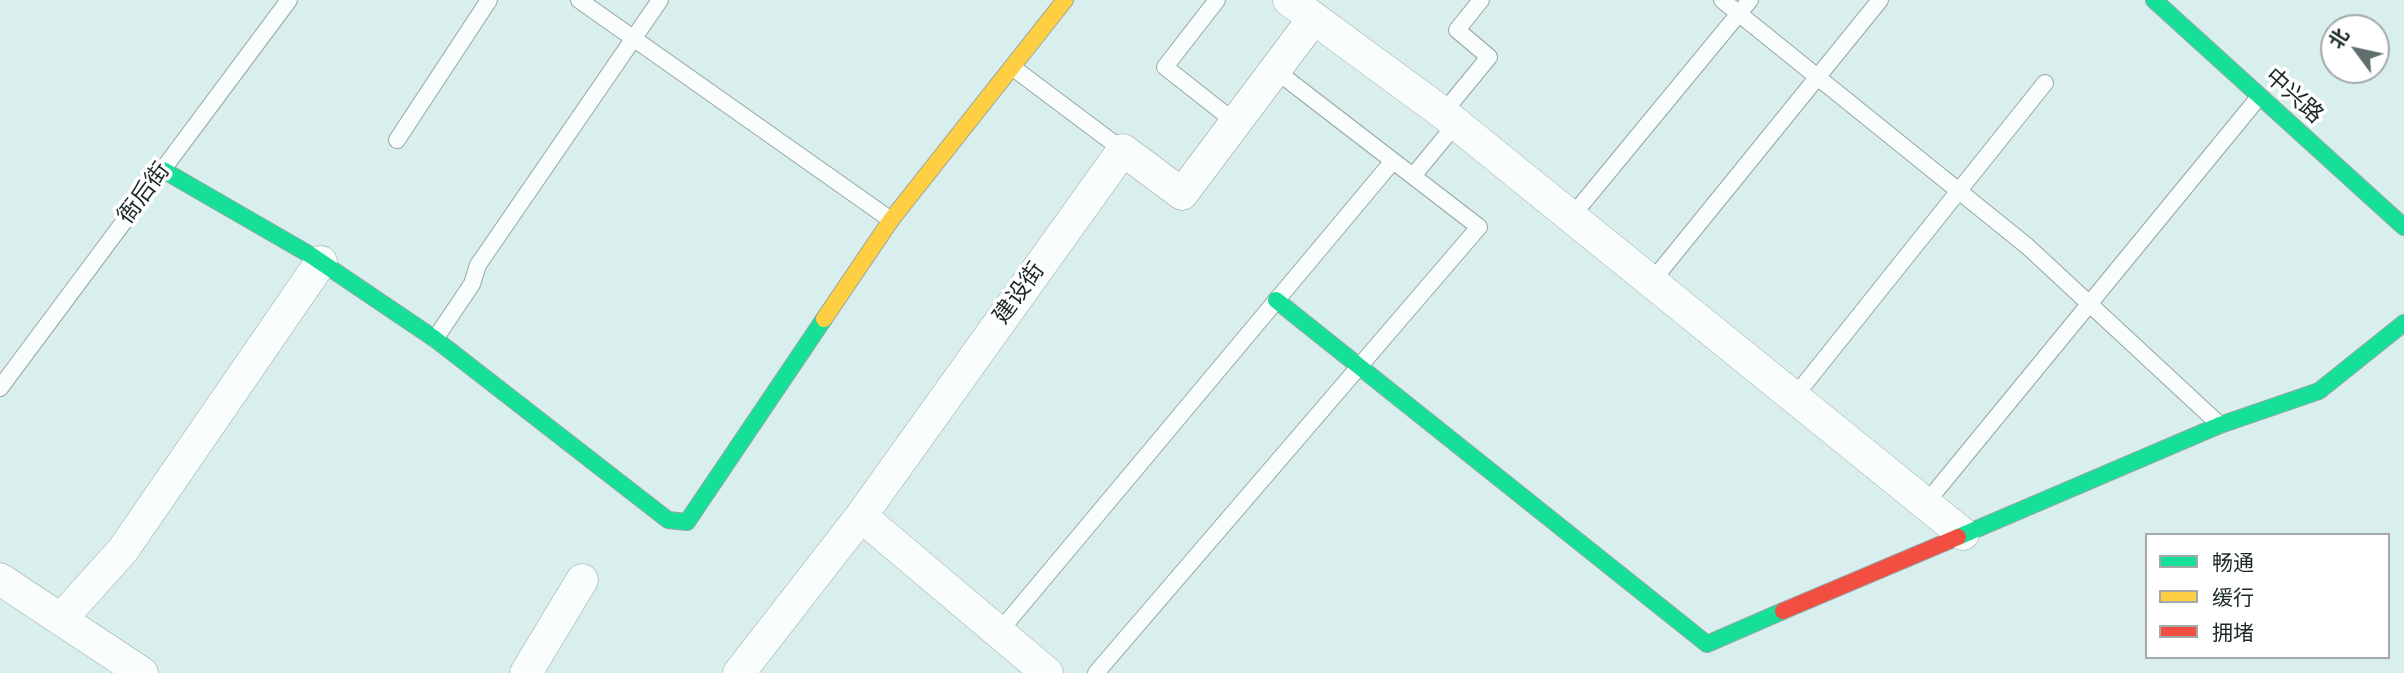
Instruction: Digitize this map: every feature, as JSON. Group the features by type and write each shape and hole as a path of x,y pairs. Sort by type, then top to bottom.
{"street":[{"path":"163,170 321,262 435,339 668,520 687,522 891,220 1065,0"},
{"path":"1289,0 1449,119 1653,280 1963,534"},
{"name":"中兴路","path":"2154,0 2404,227"},
{"path":"1182,194 1314,18"},
{"name":"建设街","path":"739,673 861,516 1123,150"},
{"path":"61,619 123,550 321,262"},
{"path":"1276,300 1707,644 2220,425 2319,391 2404,323"},
{"path":"861,516 1048,673"},
{"path":"0,579 142,673"},
{"path":"526,673 582,580"}],"lane":[{"name":"衙后街","path":"0,388 289,0"},
{"path":"397,140 489,0"},
{"path":"579,0 891,220"},
{"path":"435,339 472,284 478,265 660,0"},
{"path":"1217,0 1165,67 1235,122"},
{"path":"1413,176 1489,57 1457,30 1481,0"},
{"path":"1722,0 2027,246 2220,425"},
{"path":"1572,216 1750,0"},
{"path":"1653,280 1881,0"},
{"path":"1012,67 1182,194"},
{"path":"1096,673 1479,227 1275,70"},
{"path":"1794,396 2045,83"},
{"path":"1926,503 2259,97"},
{"path":"999,632 1393,161"}],"traffic: fast":[{"path":"2154,0 2404,227"},
{"path":"163,170 312,256 435,339 668,520 687,522 824,319"},
{"path":"1276,300 1707,644 1783,611"},
{"path":"1958,537 2220,425 2319,391 2404,323"}],"traffic: slow":[{"path":"824,319 891,220 1065,0"}],"traffic: jam":[{"path":"1783,611 1958,537"}]}
